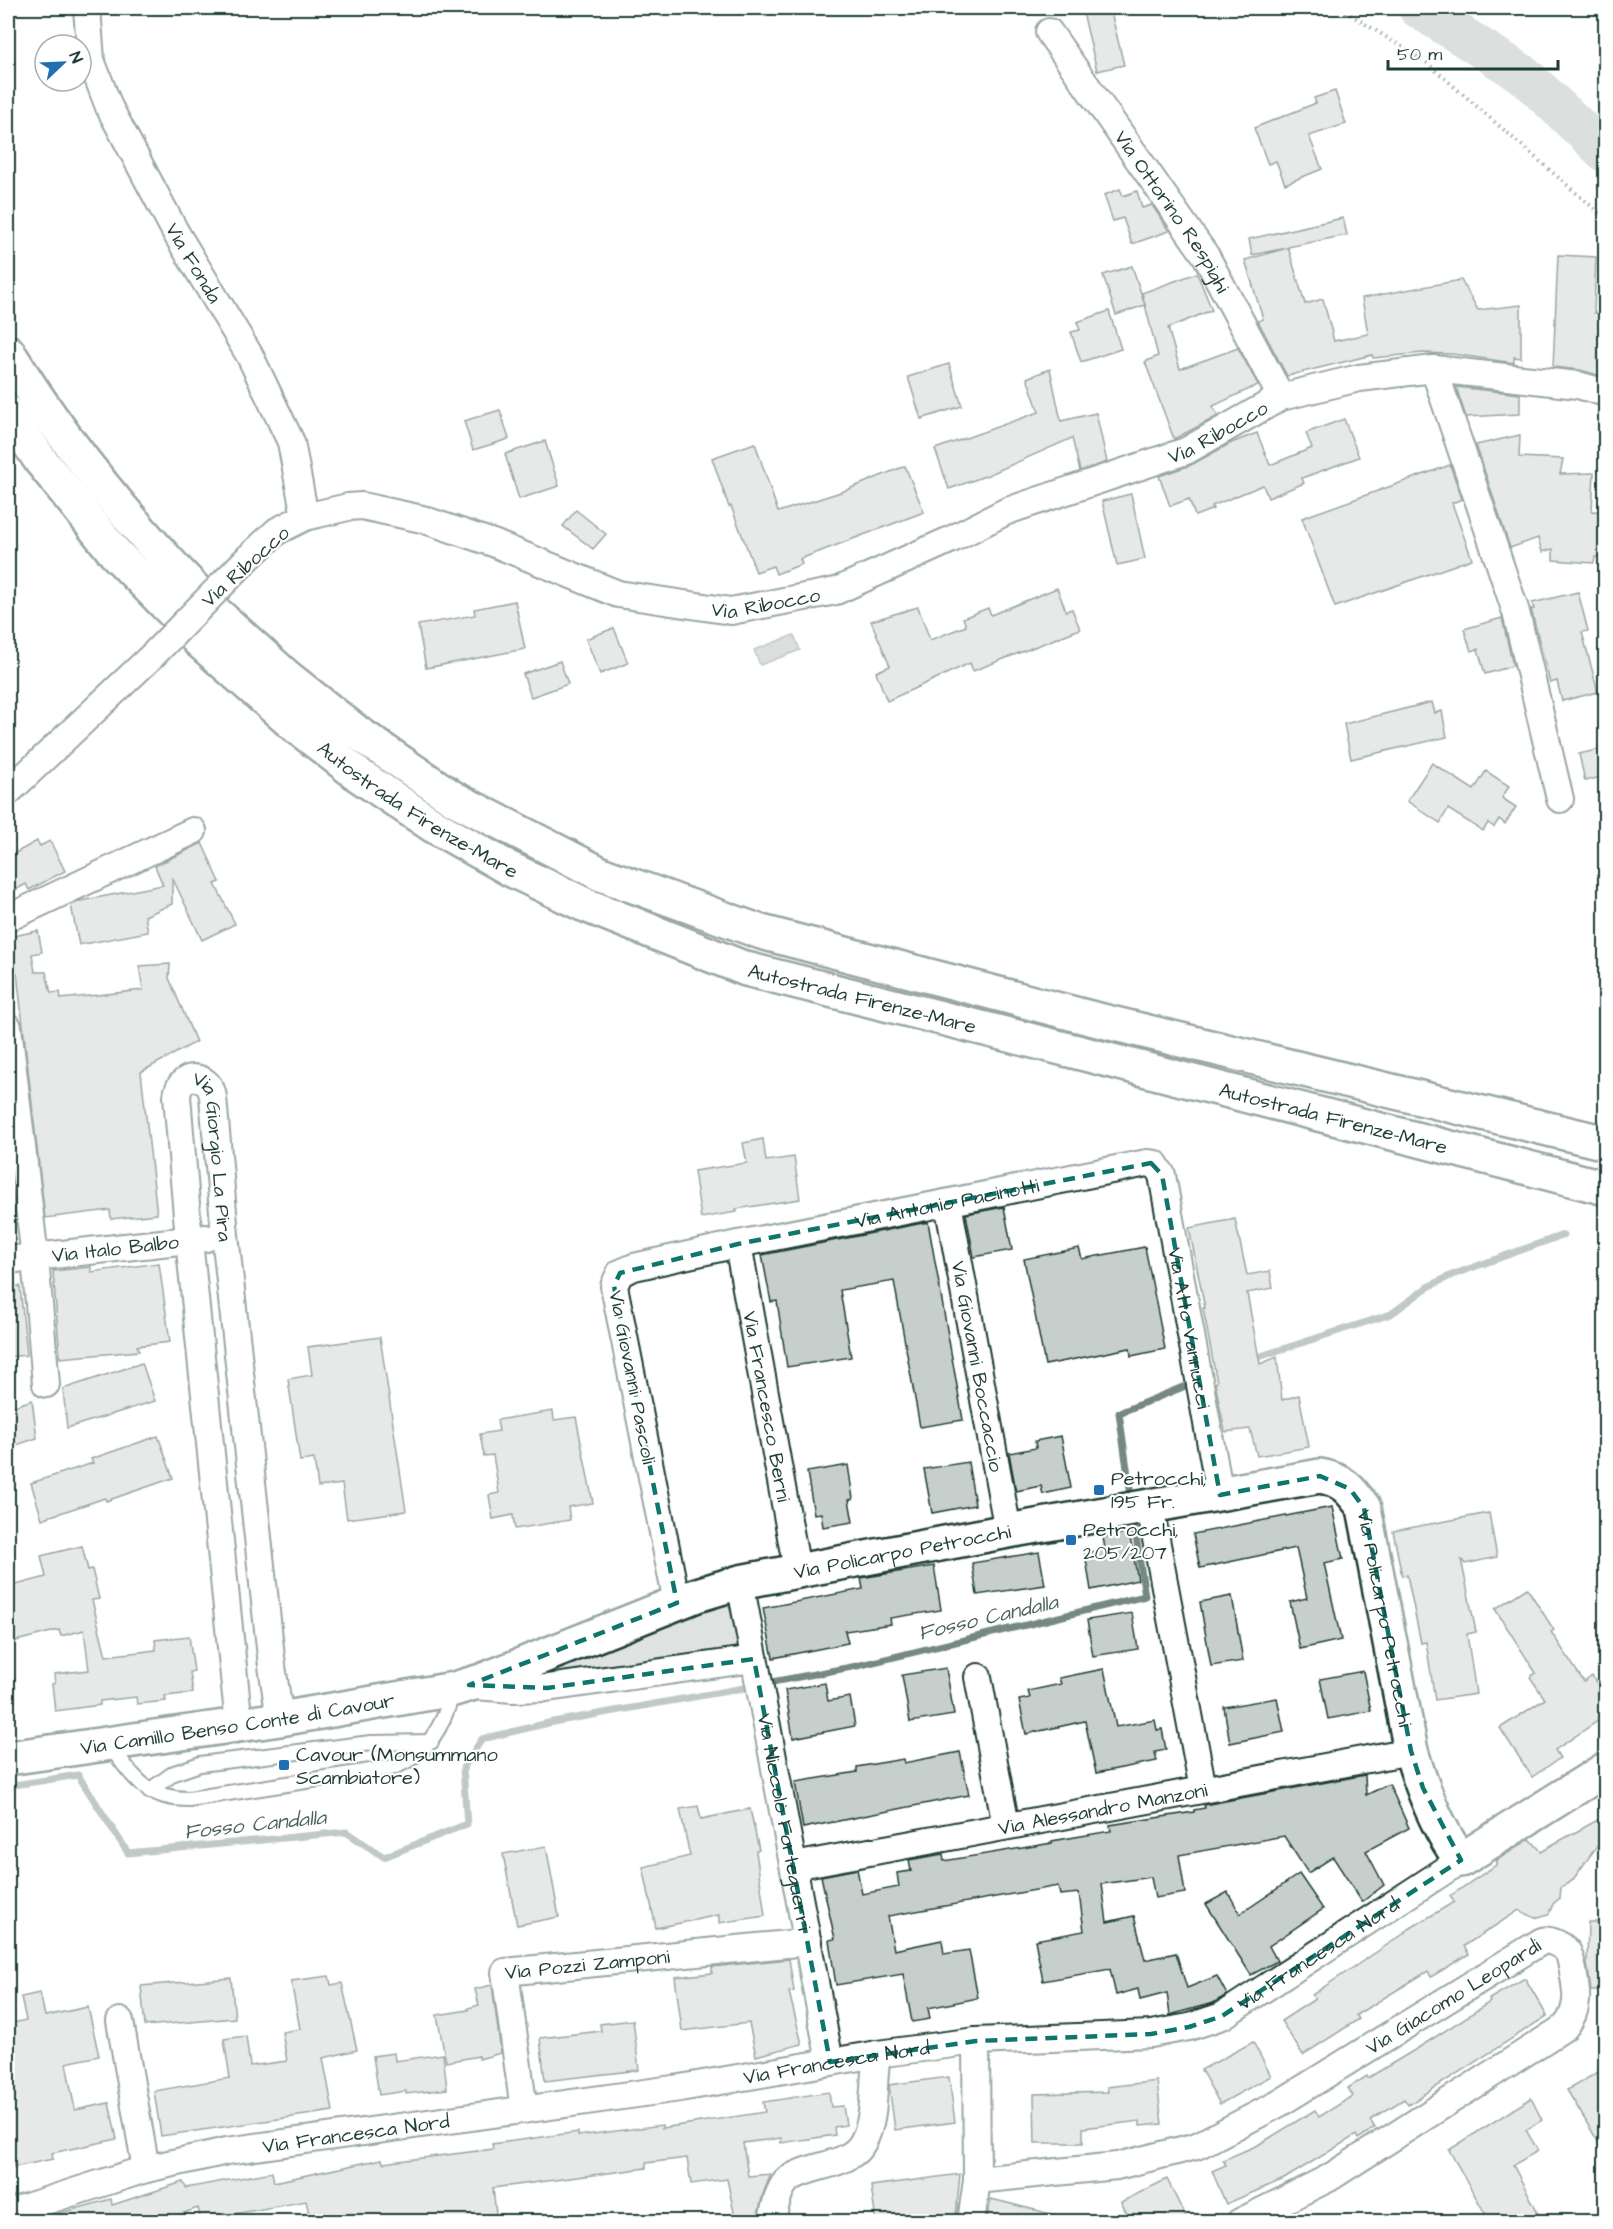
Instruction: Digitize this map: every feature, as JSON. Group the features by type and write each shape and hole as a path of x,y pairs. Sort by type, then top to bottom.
{"main road":[{"path":"8,352 33,393 84,464 158,552 184,601 115,553 41,461 8,412"},
{"name":"Autostrada Firenze-Mare","path":"219,615 288,678 355,731 453,798 601,874 761,932 1101,1021 1605,1143"},
{"name":"Autostrada Firenze-Mare","path":"197,639 292,723 360,776 434,826 510,869 583,904 746,969 1605,1188"},
{"name":"Via Policarpo Petrocchi","path":"740,1582 1008,1531 1320,1476 1335,1479 1350,1489 1364,1508 1411,1751 1423,1788 1449,1844 1461,1860"},
{"name":"Via Camillo Benso Conte di Cavour","path":"8,1758 279,1719 461,1687 677,1603 740,1582"},
{"name":"Via Francesca Nord","path":"1461,1860 1605,1769"}],"street":[{"name":"Via Fonda","path":"87,8 91,60 109,107 176,233 250,356 291,442 305,517"},
{"name":"Via Ottorino Respighi","path":"1049,32 1206,256 1281,398"},
{"name":"Via Ribocco","path":"8,792 152,656 248,558 278,531 305,517 362,506 392,511 493,543 618,594 731,611 836,591 952,539 1007,511 1186,451 1281,398 1359,378 1434,369 1578,385 1605,393"},
{"path":"1434,369 1516,612 1560,799"},
{"path":"8,918 193,831"},
{"path":"8,1028 35,1258 46,1384"},
{"name":"Via Giorgio La Pira","path":"239,1725 189,1240 177,1096 180,1085 190,1078 201,1078 210,1085 213,1091 225,1235 270,1655 279,1719"},
{"name":"Via Antonio Pacinotti","path":"738,1244 1155,1164"},
{"name":"Via Atto Vannucci","path":"1155,1164 1162,1175 1220,1495"},
{"name":"Via Giovanni Boccaccio","path":"948,1203 1008,1531"},
{"name":"Via Italo Balbo","path":"8,1260 225,1235"},
{"name":"Via Francesco Berni","path":"738,1244 797,1570"},
{"name":"Via Giovanni Pascoli","path":"677,1603 614,1286 620,1273 634,1267 738,1244"},
{"path":"1150,1506 1203,1789"},
{"name":"Via Niccolò Forteguerri","path":"740,1582 830,2062"},
{"name":"Via Camillo Benso Conte di Cavour","path":"461,1687 547,1688 754,1659"},
{"path":"978,1677 1006,1826"},
{"name":"Via Alessandro Manzoni","path":"794,1866 1411,1751"},
{"name":"Via Francesca Nord","path":"8,2213 146,2169 227,2151 680,2088 876,2054 976,2041 1151,2034 1189,2027 1222,2016 1461,1860"},
{"name":"Via Giacomo Leopardi","path":"976,2180 1117,2166 1197,2146 1280,2103 1542,1941 1547,1940 1567,1950 1576,1999 1573,2014 1565,2027 1329,2178 1240,2222"},
{"name":"Via Pozzi Zamponi","path":"524,2110 505,1972 808,1942"},
{"path":"120,2020 146,2169"},
{"path":"971,2222 976,2180 976,2041"},
{"path":"771,2222 781,2192 788,2180 849,2156 862,2143 870,2121 876,2054"},
{"path":"8,2213 10,2222"}],"lane":[{"path":"107,1744 148,1791 174,1799 189,1799 390,1768 405,1762 431,1742 461,1687"},
{"path":"148,1791 174,1773 200,1764 371,1743 431,1742"}],"path":[{"path":"1340,8 1426,62 1605,219"}],"highlighted area":[{"path":"1151,1163 1162,1175 1220,1495 1320,1476 1350,1489 1364,1508 1411,1751 1423,1788 1461,1860 1222,2016 1189,2027 1151,2034 976,2041 830,2062 754,1659 547,1688 469,1685 677,1603 614,1286 620,1273 738,1244"}],"shaded area":[{"path":"794,635 800,650 760,665 754,650"},
{"path":"729,1603 739,1650 548,1677 538,1675 546,1666"}],"building":[{"path":"1082,8 1110,8 1124,65 1097,71"},
{"path":"1335,91 1346,124 1309,136 1322,169 1285,184 1276,161 1268,164 1254,128 1316,103 1314,98"},
{"path":"1120,189 1123,196 1137,191 1142,208 1152,205 1169,231 1132,244 1123,218 1113,221 1104,195"},
{"path":"1343,218 1347,235 1288,247 1305,304 1323,299 1334,341 1368,334 1362,298 1461,280 1478,310 1521,305 1521,358 1514,357 1514,363 1452,354 1423,353 1373,358 1372,355 1287,376 1258,321 1263,319 1245,260 1287,248 1252,255 1249,239"},
{"path":"1558,255 1596,257 1594,313 1602,313 1601,348 1605,347 1605,377 1580,370 1553,367"},
{"path":"1132,266 1145,305 1116,315 1103,275"},
{"path":"1197,273 1212,310 1168,328 1180,369 1238,348 1258,385 1213,406 1218,416 1174,439 1145,362 1158,356 1142,293"},
{"path":"1109,311 1121,349 1081,362 1071,332 1080,330 1077,322"},
{"path":"949,364 962,406 921,419 908,377"},
{"path":"1050,369 1061,421 1096,413 1107,462 1080,471 1072,438 988,475 949,489 935,449 1039,412 1027,378"},
{"path":"1456,387 1520,394 1520,414 1466,417"},
{"path":"500,410 509,439 473,450 464,421"},
{"path":"1344,419 1359,457 1302,478 1304,483 1268,498 1263,485 1212,506 1213,509 1195,516 1189,499 1170,506 1159,476 1191,465 1231,443 1257,433 1270,465 1312,448 1306,433"},
{"path":"1520,435 1519,457 1563,459 1560,474 1594,473 1592,511 1605,512 1605,557 1595,557 1594,563 1553,560 1553,549 1542,552 1538,538 1510,548 1476,445"},
{"path":"545,441 559,486 519,499 505,454"},
{"path":"755,443 778,512 844,491 905,466 924,512 800,559 802,564 776,574 773,566 756,572 712,458"},
{"path":"1450,465 1462,499 1452,503 1472,559 1335,607 1302,518"},
{"path":"1131,494 1145,559 1117,565 1102,501"},
{"path":"576,510 606,534 593,549 563,526"},
{"path":"1057,588 1066,611 1072,609 1080,629 973,671 970,663 887,701 876,672 890,666 871,621 918,607 930,640 966,626 963,618 988,608 991,615"},
{"path":"1578,592 1588,631 1582,632 1598,692 1562,701 1557,681 1550,683 1531,609 1534,609 1532,603"},
{"path":"515,601 525,649 426,668 418,625 475,615 474,609"},
{"path":"1502,618 1513,666 1485,674 1478,649 1471,651 1464,629"},
{"path":"614,628 628,663 600,674 586,639"},
{"path":"560,661 568,684 531,697 523,674"},
{"path":"1432,702 1435,713 1442,711 1447,737 1351,759 1344,724"},
{"path":"1605,748 1605,776 1585,781 1579,754"},
{"path":"1432,763 1474,790 1486,771 1509,786 1502,798 1516,807 1505,824 1499,819 1494,827 1488,823 1483,831 1448,809 1440,823 1407,801"},
{"path":"37,841 40,846 50,841 65,871 29,890 26,884 8,894 8,857"},
{"path":"202,843 220,882 215,884 235,924 202,940 172,877 172,904 145,916 148,932 79,945 71,905 80,901 163,885 155,866"},
{"path":"38,931 42,952 32,954 35,972 46,972 51,993 60,992 61,999 143,990 139,966 170,964 169,978 196,1042 141,1072 157,1214 111,1219 110,1210 45,1218 17,973 8,975 8,937"},
{"path":"763,1139 766,1161 794,1157 800,1199 736,1209 737,1212 701,1218 694,1171 747,1163 743,1143"},
{"path":"8,1152 16,1222 8,1223"},
{"path":"1004,1207 1012,1250 974,1257 966,1214"},
{"path":"1235,1219 1247,1275 1270,1271 1273,1288 1247,1293 1260,1364 1277,1357 1282,1400 1299,1395 1309,1447 1257,1456 1250,1429 1225,1432 1215,1383 1217,1382 1203,1308 1205,1308 1189,1228"},
{"path":"928,1222 963,1420 920,1427 894,1281 840,1290 851,1357 787,1367 777,1301 771,1302 762,1255"},
{"path":"1145,1247 1165,1349 1131,1356 1130,1348 1045,1365 1024,1259 1079,1248 1082,1259"},
{"path":"159,1263 170,1342 137,1346 139,1351 60,1358 53,1271 91,1267 91,1272"},
{"path":"20,1286 27,1355 8,1357 8,1287"},
{"path":"380,1337 406,1511 347,1519 342,1484 318,1487 314,1459 300,1461 288,1379 312,1375 308,1347"},
{"path":"142,1363 155,1401 67,1428 63,1389"},
{"path":"32,1400 37,1438 8,1448 8,1408"},
{"path":"553,1411 554,1420 576,1417 593,1503 568,1507 570,1520 515,1529 513,1515 493,1519 489,1495 499,1493 493,1455 484,1456 480,1434 499,1431 497,1420"},
{"path":"158,1436 173,1478 106,1501 105,1498 42,1519 31,1483 93,1463 91,1459"},
{"path":"1061,1436 1071,1488 1043,1494 1041,1486 1016,1491 1009,1453 1036,1448 1035,1441"},
{"path":"968,1462 975,1505 932,1513 924,1469"},
{"path":"848,1465 853,1499 849,1500 853,1522 823,1527 821,1513 814,1514 807,1472"},
{"path":"1332,1507 1343,1559 1324,1563 1341,1640 1300,1649 1290,1602 1307,1598 1296,1548 1200,1568 1193,1534"},
{"path":"1489,1513 1497,1557 1465,1564 1461,1559 1476,1632 1467,1634 1476,1694 1435,1700 1426,1642 1421,1643 1407,1575 1402,1576 1393,1531"},
{"path":"1129,1532 1138,1580 1091,1590 1085,1553 1105,1549 1103,1537"},
{"path":"82,1546 88,1570 92,1569 99,1599 92,1600 106,1656 156,1650 155,1640 189,1636 194,1671 190,1672 193,1693 165,1696 166,1701 137,1704 136,1697 100,1701 100,1705 55,1711 52,1684 55,1683 54,1674 89,1670 84,1630 61,1636 59,1630 8,1643 8,1587 46,1577 41,1556"},
{"path":"1039,1552 1045,1585 977,1595 972,1563"},
{"path":"934,1566 941,1610 890,1618 891,1624 845,1631 848,1643 773,1658 763,1608 863,1589 861,1578"},
{"path":"1527,1588 1554,1630 1551,1632 1584,1682 1592,1676 1605,1697 1605,1716 1555,1750 1560,1758 1532,1777 1500,1728 1545,1699 1530,1677 1536,1673 1495,1609"},
{"path":"1232,1596 1243,1661 1211,1666 1200,1602"},
{"path":"1132,1613 1138,1649 1093,1656 1087,1620"},
{"path":"946,1668 954,1715 910,1722 902,1675"},
{"path":"1104,1669 1116,1727 1155,1720 1157,1730 1162,1729 1166,1750 1155,1752 1157,1761 1096,1773 1085,1721 1026,1734 1019,1700 1030,1698 1028,1691 1061,1684 1059,1678"},
{"path":"1363,1671 1371,1711 1328,1719 1320,1679"},
{"path":"825,1683 828,1701 850,1697 855,1726 793,1738 785,1690"},
{"path":"1277,1698 1284,1732 1230,1743 1224,1707"},
{"path":"960,1752 969,1795 803,1828 795,1782 857,1772 857,1767 903,1759 904,1763"},
{"path":"1365,1775 1366,1795 1389,1784 1409,1828 1366,1851 1384,1885 1362,1902 1333,1857 1308,1873 1284,1836 1179,1855 1185,1893 1155,1898 1151,1877 1102,1884 1107,1922 1134,1916 1145,1960 1176,1953 1187,1988 1217,1976 1227,1995 1213,2003 1170,2015 1167,1993 1140,2000 1138,1989 1116,1995 1110,1969 1043,1981 1035,1940 1084,1931 1079,1893 1060,1895 1058,1886 888,1916 894,1950 942,1940 944,1954 969,1950 978,1998 928,2008 930,2019 912,2022 903,1974 836,1985 829,1940 835,1939 821,1876 857,1869 862,1894 899,1887 897,1873 911,1871 909,1860 943,1854 944,1861 1052,1843 1052,1841 1111,1831 1110,1825 1194,1812 1194,1810 1205,1808 1204,1805"},
{"path":"698,1806 701,1819 750,1809 759,1850 756,1851 765,1916 719,1923 719,1915 656,1928 643,1867 690,1856 680,1809"},
{"path":"1605,1816 1605,1835 1572,1881 1561,1887 1560,1898 1553,1904 1549,1914 1535,1918 1519,1910 1464,1946 1469,1954 1431,1977 1428,1971 1356,2015 1359,2019 1303,2055 1281,2021 1315,1999 1312,1995 1404,1932 1454,1902 1450,1896 1496,1865 1497,1860 1528,1840 1531,1840 1541,1851"},
{"path":"546,1846 559,1917 517,1925 503,1854"},
{"path":"1299,1874 1323,1909 1269,1946 1277,1961 1251,1975 1206,1904 1228,1892 1240,1914"},
{"path":"1588,1922 1605,1922 1605,1991 1591,1991 1587,1963"},
{"path":"789,1959 794,1991 789,1992 802,2044 756,2056 749,2023 682,2031 675,1977 712,1973 712,1967"},
{"path":"329,1976 331,1985 342,1983 357,2050 323,2058 333,2111 161,2136 154,2091 230,2078 224,2039 246,2036 250,2066 287,2061 282,2032 300,2029 291,1981"},
{"path":"231,1978 235,2018 145,2026 141,1986"},
{"path":"1525,1978 1547,2016 1408,2105 1404,2099 1370,2120 1375,2128 1358,2139 1356,2135 1284,2179 1226,2204 1212,2171 1226,2165 1223,2160 1258,2145 1315,2110 1319,2117 1353,2096 1348,2088 1418,2048 1490,2002 1489,1999"},
{"path":"492,1985 501,2053 479,2059 479,2056 446,2062 437,2015 468,2010 468,2008 479,2005 475,1989"},
{"path":"40,1993 45,2016 88,2007 99,2056 66,2063 75,2110 109,2103 117,2139 52,2153 53,2159 14,2167 8,2140 8,2024 26,2020 21,1997"},
{"path":"633,2020 639,2070 545,2081 540,2038 601,2031 600,2024"},
{"path":"1253,2042 1271,2076 1220,2104 1201,2070"},
{"path":"394,2053 395,2061 443,2054 447,2089 379,2095 373,2056"},
{"path":"1605,2068 1605,2153 1567,2090"},
{"path":"949,2077 955,2122 895,2130 889,2085"},
{"path":"1157,2081 1162,2124 1140,2126 1140,2121 1083,2128 1083,2143 1035,2143 1034,2094 1108,2092 1107,2087"},
{"path":"829,2092 831,2107 843,2106 846,2125 834,2127 835,2135 781,2143 781,2138 743,2143 748,2176 771,2174 756,2222 736,2222 727,2179 691,2184 687,2158 646,2163 646,2168 493,2188 497,2222 311,2222 306,2201 201,2220 198,2208 158,2222 51,2222 50,2216 111,2199 112,2205 183,2182 186,2188 272,2172 274,2182 382,2159 383,2163 493,2149 492,2144 578,2132 578,2136 662,2125 662,2128 765,2112 763,2102"},
{"path":"1531,2098 1542,2120 1526,2130 1538,2151 1513,2165 1543,2222 1490,2222 1449,2150"},
{"path":"960,2174 956,2216 905,2222 876,2222 871,2186"},
{"path":"1167,2179 1188,2222 1131,2222 1121,2202"},
{"path":"991,2199 1056,2215 1056,2222 986,2222"}],"waterway":[{"path":"1418,8 1524,75 1606,153"},
{"name":"Fosso Candalla","path":"1252,1359 1391,1314 1428,1287 1452,1275 1563,1235"},
{"name":"Fosso Candalla","path":"1130,1489 1119,1413 1183,1387"},
{"name":"Fosso Candalla","path":"772,1682 857,1666 1145,1596 1135,1530"},
{"name":"Fosso Candalla","path":"8,1786 78,1775 128,1853 346,1832 384,1857 467,1824 463,1768 482,1739 553,1722 744,1688"}],"place":[{"name":"Petrocchi, 195 Fr.","path":"1099,1490"},
{"name":"Petrocchi, 205/207","path":"1071,1540"},
{"name":"Cavour (Monsummano Scambiatore)","path":"284,1765"}]}
